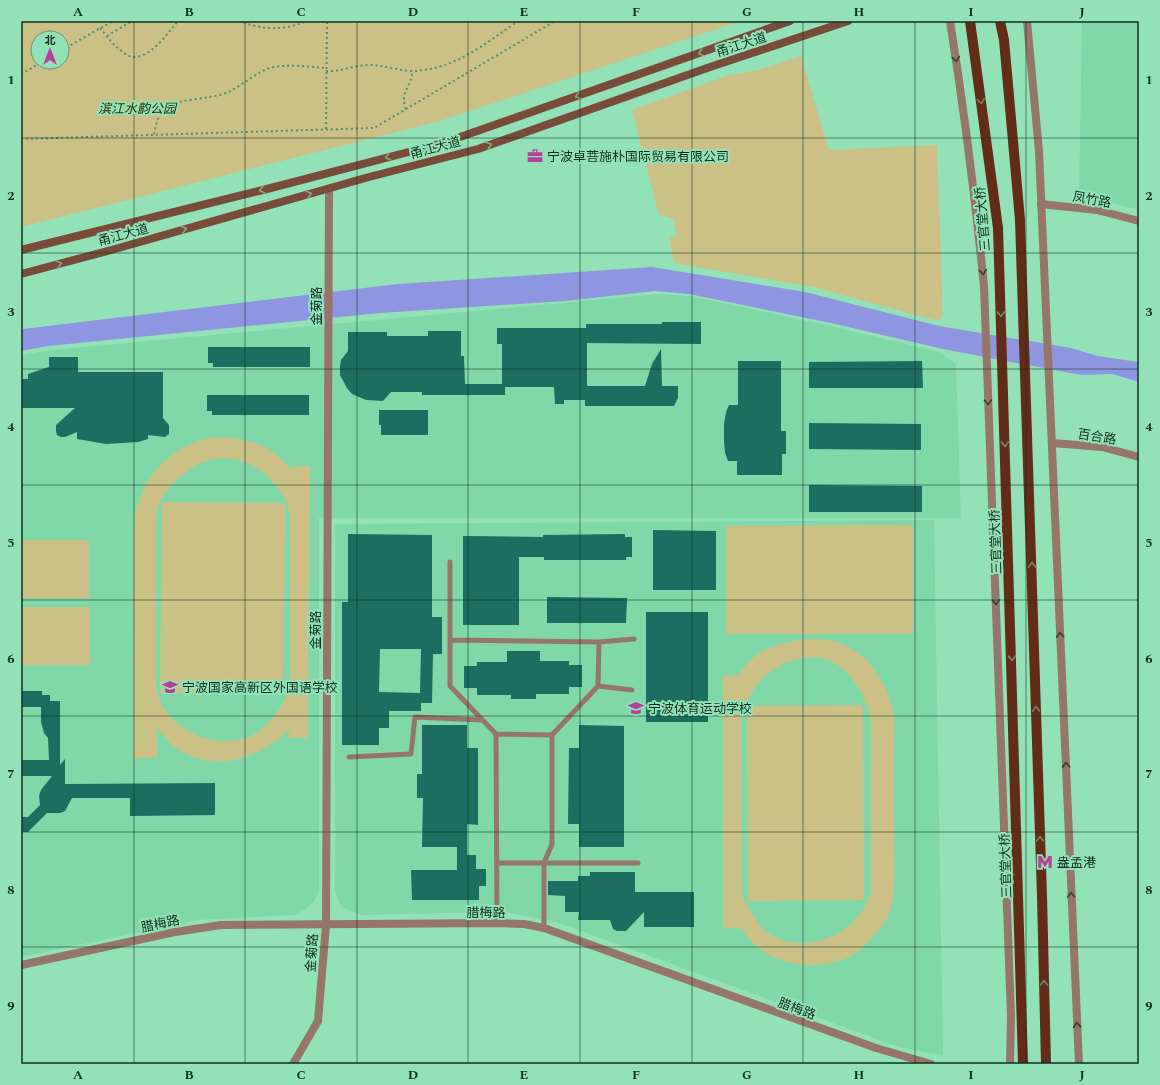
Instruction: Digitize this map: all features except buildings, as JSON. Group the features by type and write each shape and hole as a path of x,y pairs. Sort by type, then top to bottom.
{"main road":[{"name":"甬江大道","path":"21,250 267,189 443,143 790,21"},
{"name":"甬江大道","path":"21,274 478,148 710,67 848,21"},
{"name":"三官堂大桥","path":"970,21 998,228 1024,1064"},
{"path":"1000,21 1004,40 1020,220 1042,888 1046,1064"}],"street":[{"path":"950,21 963,101 984,286 1011,1016 1010,1064"},
{"path":"1027,21 1039,151 1079,1064"},
{"name":"金菊路","path":"293,1064 318,1021 326,925 329,189"},
{"name":"凤竹路","path":"1041,204 1097,210 1139,221"},
{"name":"百合路","path":"1052,443 1102,447 1139,457"},
{"name":"腊梅路","path":"21,966 175,932 221,925 524,924 544,928 847,1038 930,1064"}],"lane":[{"path":"450,562 450,686 496,734 552,735"},
{"path":"450,640 599,642 634,639"},
{"path":"544,928 544,863 552,844 552,735 598,686 599,642"},
{"path":"598,686 632,690"},
{"path":"349,757 411,754 415,717 482,720"},
{"path":"496,734 497,923"},
{"path":"497,863 638,863"}],"path":[{"path":"70,45 113,21"},
{"path":"107,36 132,21"},
{"path":"100,28 113,44 128,56 140,56 152,50 178,21"},
{"path":"239,21 256,27 272,28 287,28 307,21"},
{"path":"326,129 327,21"},
{"path":"154,134 158,119 166,107 178,103 222,95 233,90 260,72 272,67 298,66 335,72 360,65 376,65 412,72 431,69 451,63 468,54 518,21"},
{"path":"21,139 374,128 556,21"},
{"path":"21,74 30,69"},
{"path":"406,109 403,102 404,94 412,77 412,72"}],"shaded area":[{"path":"1082,21 1139,21 1139,210 1079,194"},
{"name":"宁波国家高新区外国语学校","path":"659,294 691,296 830,326 939,352 956,364 961,518 319,518 319,890 315,900 307,908 295,915 197,920 21,957 21,355 51,350"},
{"name":"宁波体育运动学校","path":"934,520 943,1055 915,1051 893,1045 562,924 506,912 362,915 341,907 335,891 335,524"}],"green space":[{"name":"滨江水韵公园","path":"21,21 741,21 440,121 21,227"},
{"path":"801,56 829,150 937,145 943,316 938,321 813,287 674,263 669,237 677,236 674,219 659,215 632,110 729,75 758,70"},
{"path":"216,437 238,439 258,444 267,448 284,461 291,470 292,466 310,466 308,738 289,738 289,730 267,747 254,754 227,761 213,761 200,759 182,752 170,743 157,727 157,758 133,758 134,514 148,481 160,466 178,451 191,444 199,440","holes":["227,458 245,462 265,473 278,488 287,503 290,516 290,687 279,709 263,728 248,737 234,741 220,741 205,738 179,725 161,703 156,689 156,516 158,507 169,489 192,468 213,459"]},
{"path":"162,502 285,503 283,694 160,693"},
{"path":"913,525 913,634 726,634 726,526"},
{"path":"21,540 89,540 89,598 21,598"},
{"path":"22,607 90,607 90,665 21,665"},
{"path":"826,639 849,647 859,654 868,662 882,681 891,704 895,724 895,870 891,908 882,926 859,951 838,961 816,965 804,965 781,960 757,947 742,929 723,928 723,676 738,675 752,659 762,652 780,644 799,640","holes":["809,657 829,660 844,670 856,684 869,710 871,727 871,893 863,910 844,929 833,936 821,940 808,943 796,943 783,940 765,931 753,916 742,894 741,722 750,696 763,678 772,670 782,665"]},
{"path":"863,705 864,900 748,901 747,706"}],"water":[{"path":"652,267 805,292 939,326 1071,348 1098,356 1139,362 1139,382 1113,374 1081,375 943,349 831,323 689,294 655,291 565,301 380,313 48,346 21,351 21,330 23,329 398,284"}],"place":[{"name":"宁波卓菩施朴国际贸易有限公司","path":"535,156"},
{"name":"宁波国家高新区外国语学校","path":"170,687"},
{"name":"宁波体育运动学校","path":"636,708"},
{"name":"盎孟港","path":"1045,862"}]}
